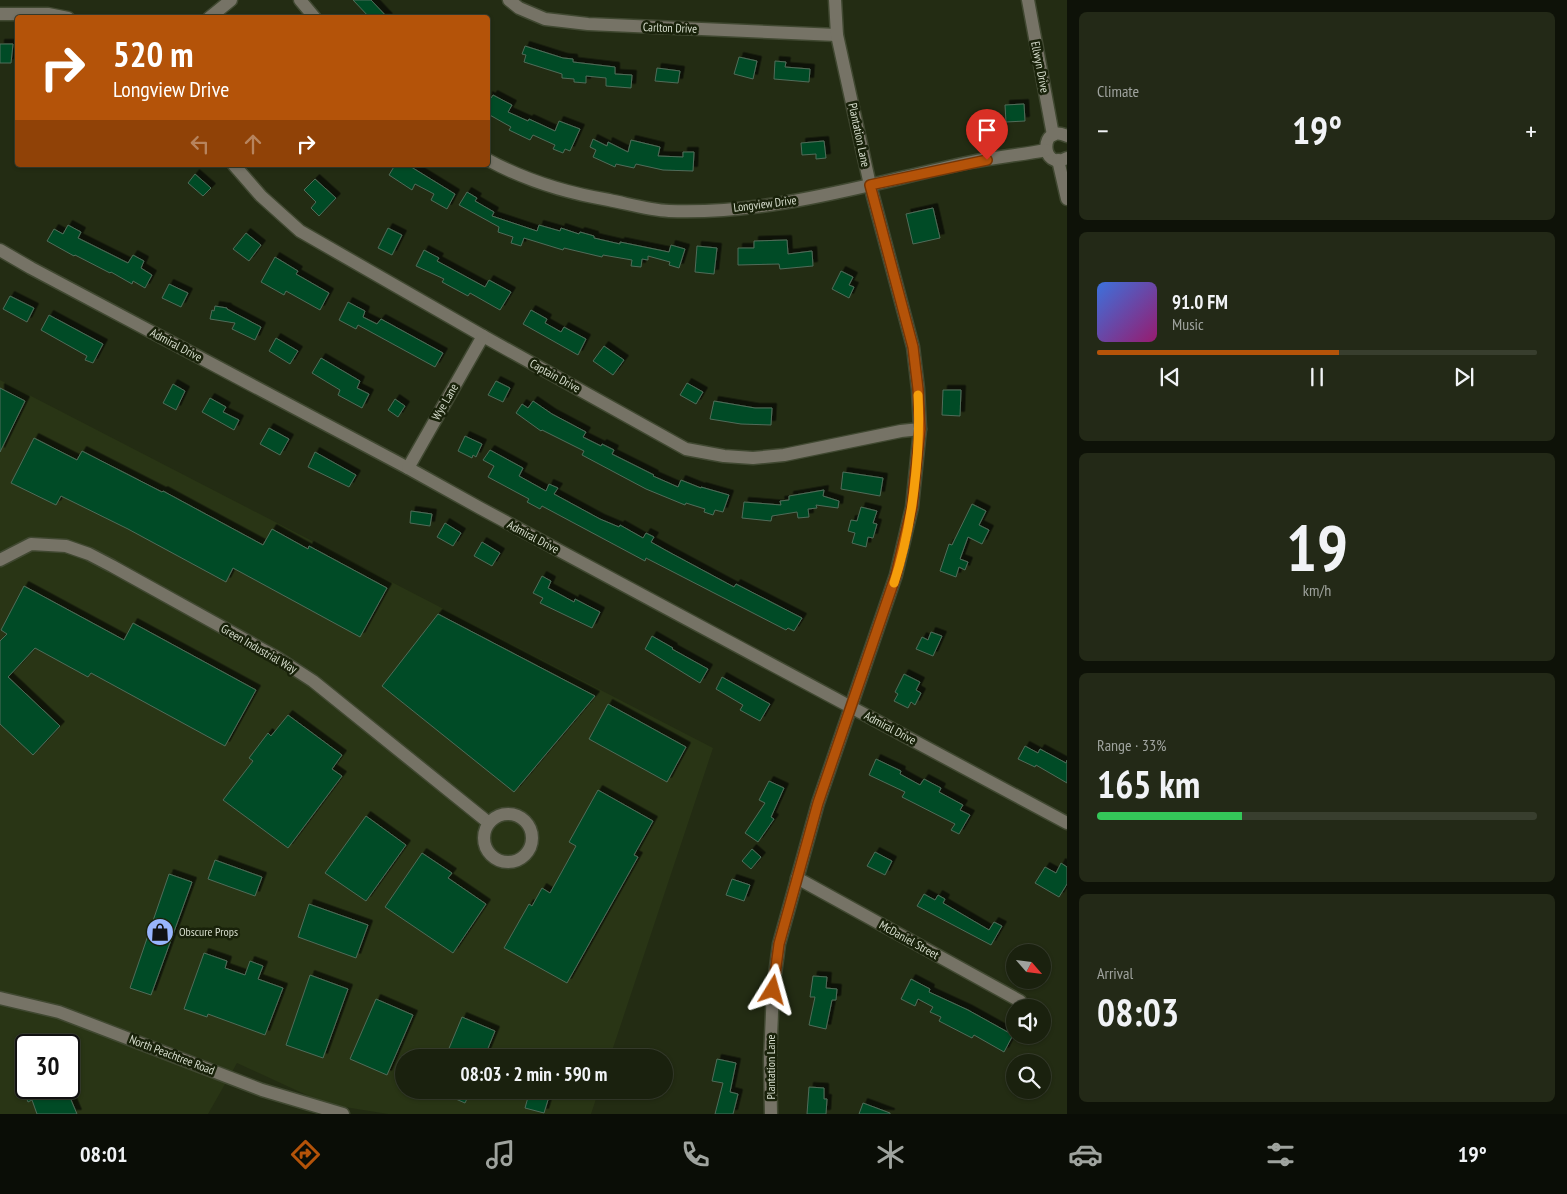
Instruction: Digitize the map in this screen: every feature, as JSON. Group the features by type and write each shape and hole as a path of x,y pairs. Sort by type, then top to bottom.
{"street":[{"path":"213,15 231,0"},
{"path":"300,0 312,15"},
{"name":"Carlton Drive","path":"509,0 519,8 545,19 588,24 837,35"},
{"name":"Plantation Lane","path":"771,1114 770,1059 773,990 779,944 818,803 896,575 912,507 920,429 913,347 870,185 837,35 835,0"},
{"name":"Ellwyn Drive","path":"1028,0 1053,135"},
{"path":"0,14 53,15"},
{"path":"1067,136 1062,134 1053,135 1047,141 1046,150 1050,157 1063,159 1067,199"},
{"name":"Longview Drive","path":"490,161 503,168 577,194 667,211 721,210 775,204 833,194 972,162 1046,150"},
{"name":"Captain Drive","path":"236,167 261,196 300,231 686,449 724,456 753,458 784,455 901,431 920,429"},
{"name":"Admiral Drive","path":"0,250 1067,822"},
{"name":"Wye Lane","path":"408,468 483,336"},
{"name":"Green Industrial Way","path":"0,560 31,544 66,546 112,566 276,657 313,681 489,823"},
{"name":"McDaniel Street","path":"797,878 1016,999"},
{"name":"North Peachtree Road","path":"0,998 59,1012 262,1090 343,1114"}],"shaded area":[{"path":"0,380 713,748 613,1049 395,1049 395,1099 596,1099 591,1114 388,1114 326,1104 237,1063 208,1114 0,1114"}],"building":[{"path":"353,0 371,0 385,15 367,15"},
{"path":"0,44 13,44 11,63 0,63"},
{"path":"525,46 563,58 573,59 573,62 615,67 615,74 632,75 631,88 606,86 606,78 586,76 586,83 562,78 562,74 524,62 526,55 522,54"},
{"path":"739,57 757,61 753,79 734,74"},
{"path":"775,61 786,62 785,67 810,69 809,82 774,79"},
{"path":"657,68 680,71 678,83 655,81"},
{"path":"493,95 512,105 508,112 555,131 559,121 580,129 570,151 565,149 563,153 553,149 555,145 533,135 530,140 509,130 511,127 490,115 491,98"},
{"path":"1024,104 1025,121 1006,122 1005,105"},
{"path":"593,139 607,146 608,142 628,152 631,140 660,147 658,156 683,157 683,152 694,152 693,171 663,170 636,164 634,168 616,164 615,167 593,157 596,150 590,147"},
{"path":"824,141 826,158 816,159 816,154 802,155 801,143"},
{"path":"394,167 411,167 455,194 447,209 431,200 434,194 415,184 412,190 389,175"},
{"path":"195,174 211,188 203,196 188,183"},
{"path":"315,179 336,198 319,216 311,208 316,202 304,190"},
{"path":"467,192 477,198 475,201 494,212 492,216 537,231 539,225 560,231 561,228 579,234 580,232 594,236 594,238 620,244 620,242 669,252 671,245 685,249 679,268 669,265 670,262 648,256 648,260 642,259 641,267 631,266 632,260 603,255 602,257 564,248 563,250 524,238 521,246 511,243 513,237 498,232 499,227 459,205"},
{"path":"933,208 940,238 913,244 906,214"},
{"path":"68,225 81,232 78,238 128,263 133,255 144,261 141,268 152,275 145,288 133,281 132,284 47,241 54,229 63,234"},
{"path":"388,228 402,235 392,255 378,248"},
{"path":"246,233 261,245 249,261 233,249"},
{"path":"787,240 788,254 812,251 813,266 780,269 779,264 738,265 738,248 754,248 754,241"},
{"path":"697,246 717,248 714,274 695,272"},
{"path":"424,250 439,258 437,261 485,287 489,280 511,292 500,310 470,293 468,296 442,282 444,279 416,266"},
{"path":"275,257 298,271 296,274 329,293 320,310 286,291 284,295 261,282"},
{"path":"841,271 853,277 849,285 854,287 849,298 832,289"},
{"path":"169,284 188,293 181,307 162,298"},
{"path":"10,296 34,308 27,322 3,309"},
{"path":"348,302 365,311 363,317 377,324 381,319 443,353 435,367 358,325 356,329 339,320"},
{"path":"215,306 227,308 261,327 255,340 232,329 235,323 210,319"},
{"path":"531,310 547,319 545,323 561,332 564,327 586,339 578,355 523,324"},
{"path":"49,315 103,344 93,363 85,360 87,356 41,330"},
{"path":"276,338 298,351 290,364 269,351"},
{"path":"604,346 624,360 613,375 593,361"},
{"path":"321,358 360,381 357,388 369,394 362,408 338,395 340,390 312,373"},
{"path":"496,381 510,388 503,402 488,395"},
{"path":"687,383 703,392 696,404 680,395"},
{"path":"173,384 185,391 176,410 163,403"},
{"path":"0,388 25,401 0,452"},
{"path":"943,390 961,390 960,416 942,415"},
{"path":"210,398 226,407 223,412 239,420 234,430 202,412"},
{"path":"395,399 405,406 398,417 388,410"},
{"path":"533,401 552,414 586,432 583,437 614,450 612,454 653,476 678,487 681,480 701,488 729,495 723,512 715,510 713,515 704,512 705,509 686,503 685,505 646,489 582,455 584,451 541,431 516,413 522,404 528,408"},
{"path":"714,401 755,408 772,408 771,425 741,424 710,419"},
{"path":"269,428 289,439 280,455 260,444"},
{"path":"465,436 482,444 476,457 473,455 472,458 458,451"},
{"path":"34,438 77,460 82,451 163,491 263,545 272,529 308,549 309,546 387,588 360,637 233,568 226,582 128,529 61,496 56,505 11,483"},
{"path":"490,450 523,468 519,476 546,491 549,484 558,488 554,494 600,519 619,527 620,525 643,538 646,533 654,537 651,542 667,551 734,587 736,584 802,618 794,631 788,628 786,630 646,558 645,561 542,506 540,509 527,502 529,499 488,477 494,466 483,460"},
{"path":"315,452 356,475 349,487 308,467"},
{"path":"843,472 883,478 880,496 841,489"},
{"path":"824,490 823,496 839,501 838,508 816,505 817,508 808,509 809,517 798,518 797,512 772,516 771,521 742,518 744,502 781,505 780,501 789,500 789,496"},
{"path":"972,504 986,511 979,525 989,530 982,544 968,537 960,559 968,562 965,570 959,567 956,577 940,571 949,544 952,545"},
{"path":"861,507 877,511 873,523 877,524 873,538 868,537 866,547 852,543 855,533 848,531 851,520 857,521"},
{"path":"411,511 432,514 430,526 410,523"},
{"path":"445,523 461,533 453,546 437,537"},
{"path":"482,542 500,553 492,566 474,556"},
{"path":"542,576 551,581 548,588 574,602 575,599 600,612 592,628 540,603 543,598 533,593"},
{"path":"24,586 124,640 133,623 256,690 225,746 91,673 88,677 35,648 8,677 60,726 33,755 0,724 0,641 7,634 1,630"},
{"path":"438,614 595,696 514,792 382,686"},
{"path":"931,632 942,636 933,656 916,649 922,637 928,640"},
{"path":"652,636 708,669 700,683 645,649"},
{"path":"904,674 920,682 916,690 921,693 915,705 911,702 908,708 894,701 898,694 895,692"},
{"path":"722,677 770,704 760,721 740,710 743,705 716,689"},
{"path":"608,704 686,747 667,782 589,739"},
{"path":"288,715 342,755 332,769 342,776 288,848 223,800 253,761 249,758 268,733 271,736"},
{"path":"1025,746 1038,753 1040,749 1066,763 1067,760 1067,783 1036,765 1035,767 1018,759"},
{"path":"876,759 901,771 900,774 920,785 924,779 941,788 939,792 963,805 960,810 970,815 959,834 951,830 955,824 902,797 905,792 869,775"},
{"path":"769,781 784,788 771,817 774,819 758,842 745,833 765,803 759,800"},
{"path":"598,790 653,821 634,855 638,857 567,983 504,948 529,904 532,906 542,888 550,893 576,846 569,842"},
{"path":"366,816 406,845 366,901 325,873"},
{"path":"752,849 761,857 751,869 742,861"},
{"path":"875,852 892,861 885,875 867,866"},
{"path":"422,853 452,873 448,878 486,904 453,953 385,907"},
{"path":"215,860 262,877 255,896 208,879"},
{"path":"1061,863 1067,867 1067,884 1059,897 1035,883 1045,867 1056,873"},
{"path":"169,874 192,882 151,995 130,988"},
{"path":"732,879 750,885 744,901 726,895"},
{"path":"924,894 935,900 938,895 945,899 943,903 989,930 994,922 1002,926 991,945 917,906"},
{"path":"309,904 368,925 356,958 298,937"},
{"path":"204,953 227,961 225,968 245,975 250,961 263,966 258,979 283,988 265,1035 208,1014 207,1017 184,1009"},
{"path":"310,975 348,989 323,1058 286,1045"},
{"path":"813,976 827,977 826,988 837,989 836,1000 832,1000 826,1029 809,1025 815,997 810,997"},
{"path":"911,979 930,989 929,992 968,1010 1006,1031 1006,1044 1008,1044 1004,1052 974,1035 972,1038 939,1021 941,1017 930,1012 933,1007 918,999 915,1006 901,999"},
{"path":"376,999 413,1015 398,1049 395,1049 395,1057 387,1075 350,1059"},
{"path":"462,1017 495,1031 488,1049 449,1049"},
{"path":"717,1059 736,1063 730,1092 738,1094 733,1114 715,1114 723,1083 712,1081"},
{"path":"809,1087 824,1088 824,1099 827,1099 826,1114 807,1114"},
{"path":"27,1099 71,1099 77,1114 37,1114 32,1100 28,1102"},
{"path":"456,1099 467,1099 465,1103"},
{"path":"528,1099 548,1099 544,1113 525,1108"},
{"path":"863,1103 890,1113 890,1114 859,1114"}],"slow traffic":[{"path":"894,583 912,507 920,429 918,395"}],"place":[{"name":"Obscure Props","path":"160,932"}],"route":[{"path":"773,990 779,944 818,803 896,575 912,507 920,429 913,347 870,185 987,160"}]}
